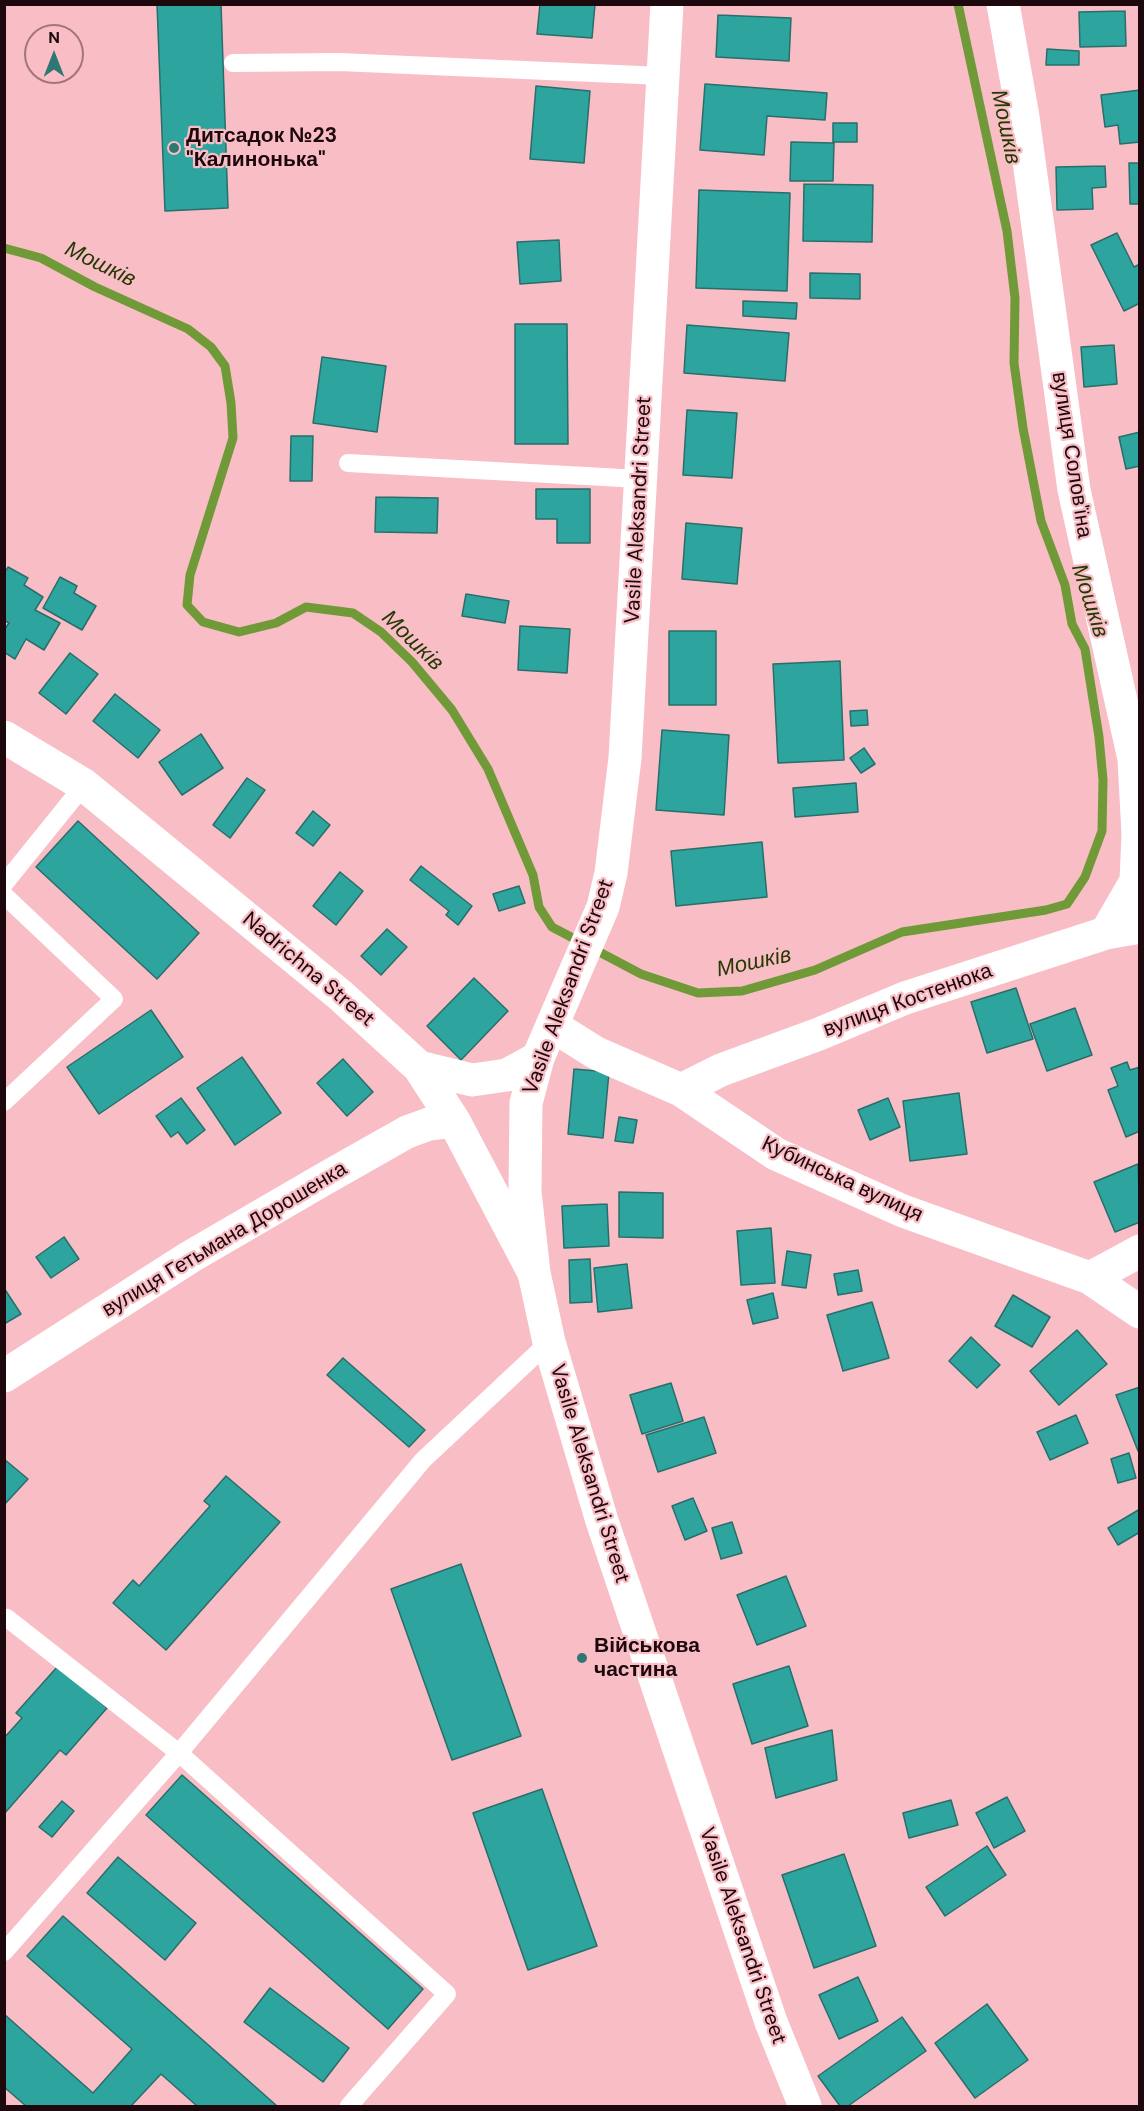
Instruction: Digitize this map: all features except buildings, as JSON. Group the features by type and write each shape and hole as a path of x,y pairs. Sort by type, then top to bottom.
{"street":[{"name":"Vasile Aleksandri Street","path":"667,4 625,758 611,873 603,907 538,1058 526,1103 525,1192 534,1273 549,1342 602,1521 654,1682 771,2022 805,2106"},
{"name":"вулиця Солов'їна","path":"1003,4 1023,117 1074,490 1134,759 1138,834 1136,881 1106,933"},
{"name":"Nadrichna Street","path":"4,737 84,785 340,995 419,1067 454,1121 534,1273"},
{"name":"вулиця Костенюка","path":"681,1090 721,1070 819,1034 905,998 1106,933 1140,927"},
{"name":"Кубинська вулиця","path":"553,1026 596,1053 681,1090 776,1154 903,1211 1090,1278 1140,1312"},
{"path":"419,1067 472,1080 507,1075 538,1058"},
{"name":"вулиця Гетьмана Дорошенка","path":"4,1376 190,1257 324,1179 407,1132 429,1124 454,1121"},
{"path":"1090,1278 1140,1251"}],"lane":[{"path":"233,63 339,62 663,76"},
{"path":"348,463 640,479"},
{"path":"4,884 84,785"},
{"path":"4,895 114,999 4,1102"},
{"path":"4,1952 179,1753 423,1461 549,1342"},
{"path":"4,1620 7,1618 179,1753 447,1994 350,2106"}],"waterway":[{"name":"Мошків","path":"4,248 41,258 95,287 188,329 211,347 225,366 231,403 233,438 190,575 187,605 203,622 239,632 276,623 306,607 353,613 381,632 412,662 452,710 488,769 533,875 539,907 552,927 641,974 698,993 742,991 815,970 902,932 1046,910 1067,904 1085,877 1102,831 1103,780 1099,737 1085,649 1072,624 1065,585 1041,521 1023,428 1014,363 1015,298 1007,231 958,4"}],"place":[{"name":"Дитсадок №23 \"Калинонька\"","path":"174,148"},
{"name":"Військова частина","path":"582,1658"}]}
